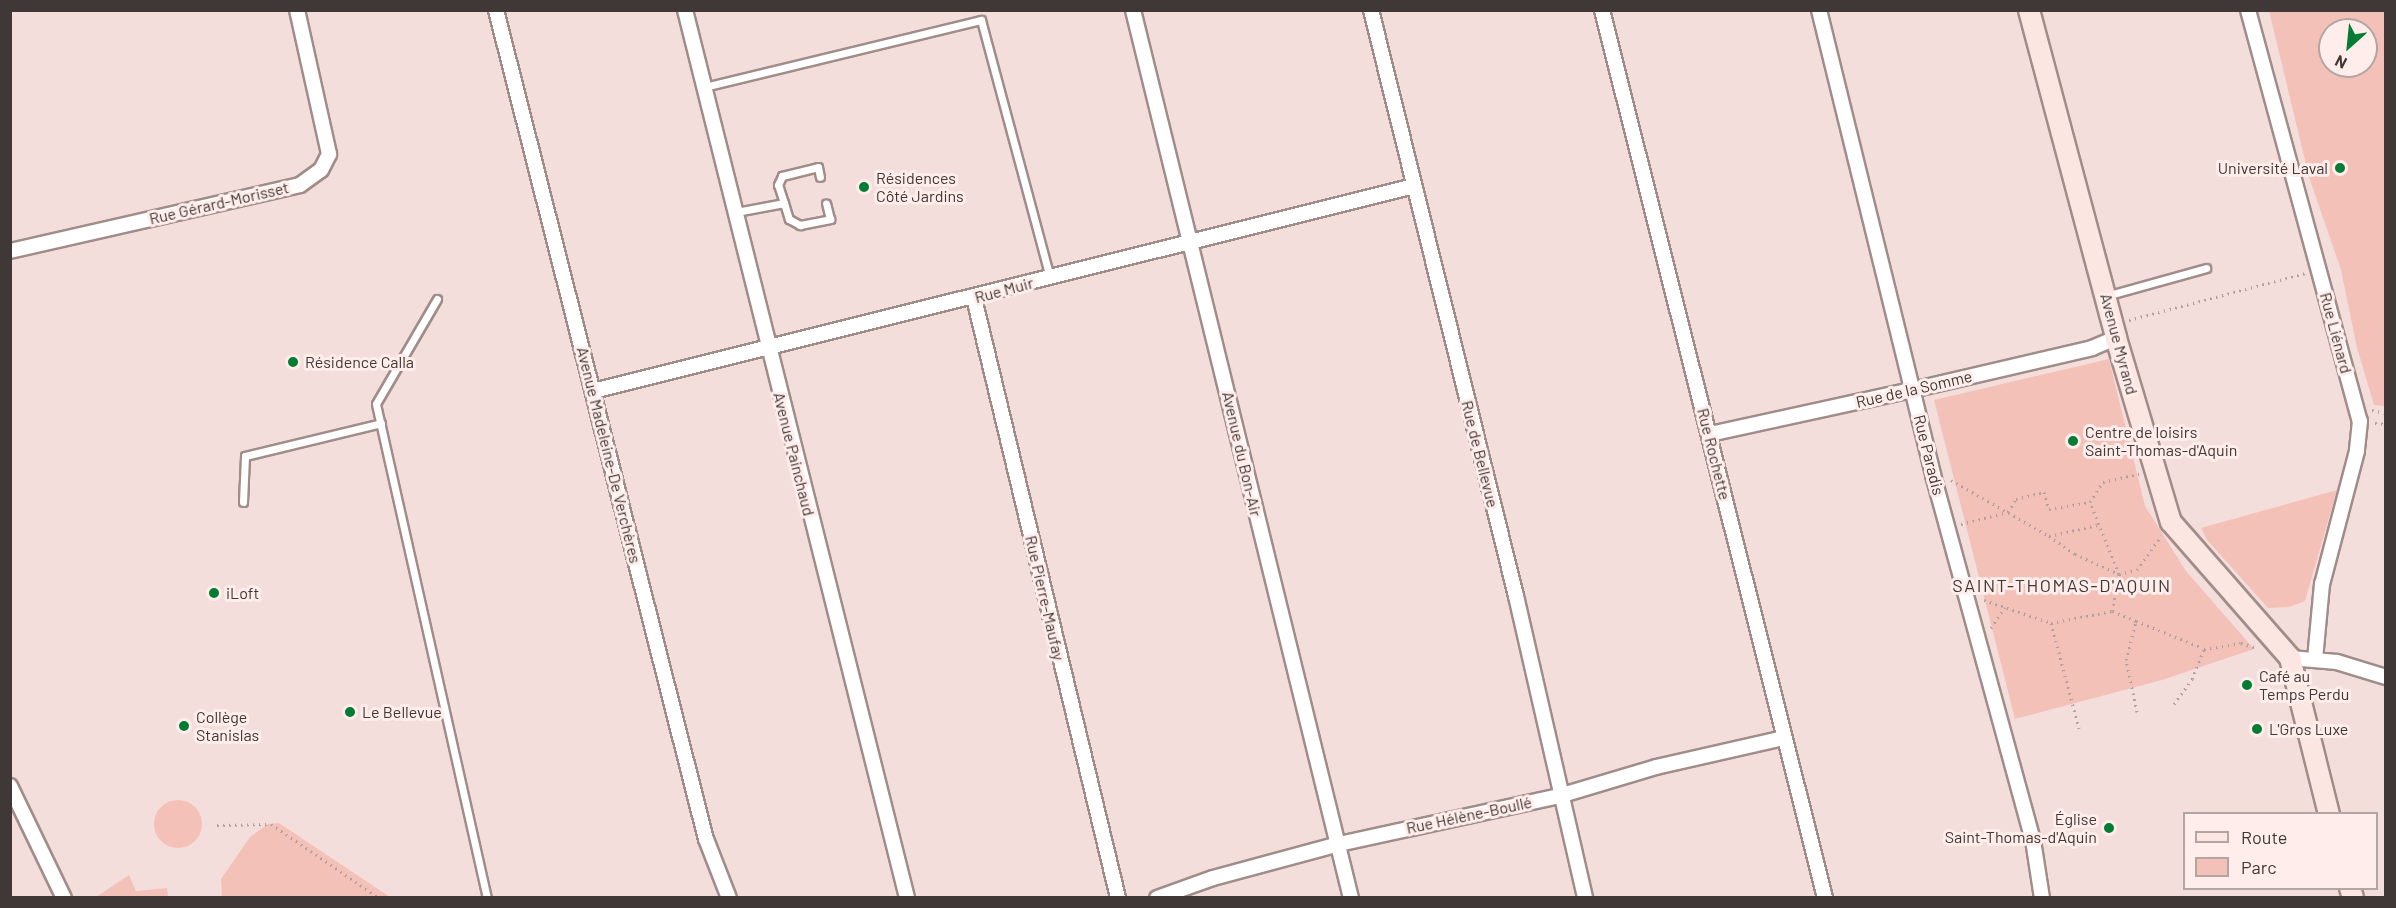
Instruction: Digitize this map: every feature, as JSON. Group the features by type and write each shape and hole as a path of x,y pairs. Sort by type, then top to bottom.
{"street":[{"name":"Rue Gérard-Morisset","path":"10,239 17,249 300,185 321,170 329,153 297,10"},
{"name":"Avenue Madeleine-De Verchères","path":"496,10 706,838 729,897"},
{"name":"Avenue Painchaud","path":"685,10 907,897"},
{"name":"Avenue du Bon-Air","path":"1133,10 1351,897"},
{"name":"Rue de Bellevue","path":"1371,10 1516,596 1559,796 1585,897"},
{"name":"Rue Rochette","path":"1602,10 1825,897"},
{"name":"Rue Paradis","path":"1819,10 1933,475 2033,840 2042,897"},
{"name":"Avenue Myrand","path":"2029,10 2116,338 2171,522 2290,658 2329,812"},
{"name":"Rue Liénard","path":"2248,10 2360,422 2357,452 2322,584 2316,659"},
{"name":"Rue Muir","path":"593,391 974,298 1191,240 1414,186"},
{"name":"Rue Pierre-Maufay","path":"974,298 1118,897"},
{"name":"Rue de la Somme","path":"1710,434 1912,390 2116,338"},
{"path":"2290,658 2316,659 2385,677"},
{"name":"Rue Hélène-Boullé","path":"1157,897 1213,878 1339,844 1559,796 1656,767 1784,738"},
{"path":"10,786 64,897"}],"lane":[{"path":"704,87 981,20 1050,278"},
{"path":"820,177 818,167 782,176 778,185 789,219 800,225 830,219 826,203"},
{"path":"736,212 784,203"},
{"path":"2106,296 2206,268"},
{"path":"437,299 376,404 487,897"},
{"path":"243,502 245,456 381,423"}],"path":[{"path":"2116,338 2125,321 2319,270"},
{"path":"1948,528 2008,513 2016,500 2044,492 2049,509 2090,502 2103,482 2155,471"},
{"path":"1933,475 1946,477 2049,536 2075,554 2119,574 2137,570 2171,522"},
{"path":"2090,502 2119,574 2112,611"},
{"path":"2049,536 2098,525"},
{"path":"1965,594 2051,623 2112,611 2204,648 2241,643 2261,649"},
{"path":"2136,621 2126,660 2137,712"},
{"path":"2051,623 2079,728"},
{"path":"2174,704 2192,679 2204,648"},
{"path":"217,825 270,824 379,897"}],"green space":[{"name":"Université Laval","path":"2269,11 2385,11 2385,406 2374,405 2357,348 2341,270 2309,177"},
{"path":"2109,359 2145,506 2186,571 2254,649 2162,680 2015,719 1934,400"},
{"path":"2337,490 2305,601 2289,607 2268,608 2207,540 2201,528"},
{"path":"173,800 183,800 195,807 202,819 202,829 195,841 183,848 173,848 158,837 154,829 154,819 165,804"},
{"path":"279,823 390,897 222,897 221,879 250,837 268,824"},
{"path":"129,875 136,891 167,888 168,897 96,897"}],"place":[{"name":"Université Laval","path":"2340,168"},
{"name":"Résidences Côté Jardins","path":"864,187"},
{"name":"Résidence Calla","path":"293,362"},
{"name":"Centre de loisirs Saint-Thomas-d'Aquin","path":"2073,441"},
{"name":"iLoft","path":"214,593"},
{"name":"Café au Temps Perdu","path":"2247,685"},
{"name":"Le Bellevue","path":"350,712"},
{"name":"Collège Stanislas","path":"184,726"},
{"name":"L'Gros Luxe","path":"2257,729"},
{"name":"Église Saint-Thomas-d'Aquin","path":"2109,828"}],"district":[{"name":"SAINT-THOMAS-D'AQUIN","path":"2062,585"}]}
